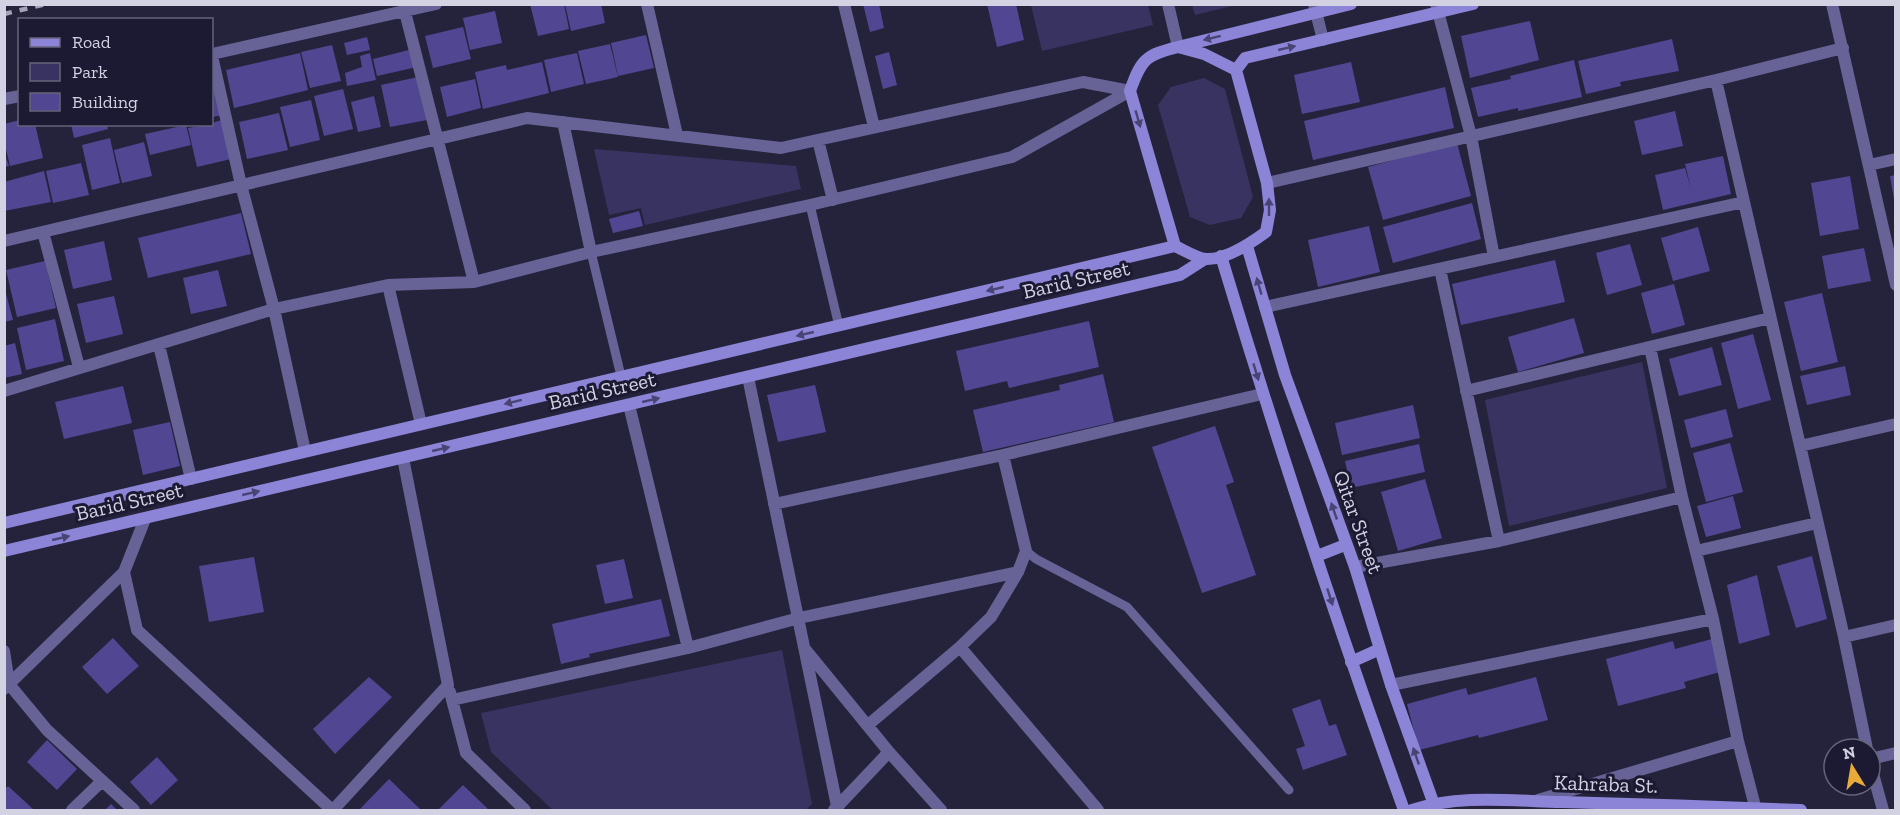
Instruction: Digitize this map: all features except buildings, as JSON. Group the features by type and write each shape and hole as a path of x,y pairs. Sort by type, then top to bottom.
{"main road":[{"path":"1178,47 1204,54 1236,70 1267,183 1270,210 1266,231 1247,246 1221,256 1205,259 1175,246 1130,92 1138,68 1156,52 1315,8 1351,4"},
{"path":"1236,70 1245,58 1323,40 1437,8 1473,4"},
{"name":"Barid Street","path":"4,523 1175,246"},
{"name":"Qitar Street","path":"1247,246 1285,375 1355,567 1391,685 1434,807"},
{"path":"1221,256 1262,394 1351,662 1404,810"},
{"name":"Barid Street","path":"4,551 1180,275 1205,259"},
{"path":"1317,556 1346,544"},
{"path":"1351,662 1380,649"},
{"name":"Kahraba St.","path":"1412,810 1467,801 1801,810"}],"street":[{"path":"213,55 436,4"},
{"path":"647,4 676,135"},
{"path":"844,4 874,127"},
{"path":"1168,4 1178,47"},
{"path":"1833,4 1896,285"},
{"path":"1315,8 1323,40"},
{"path":"1437,8 1471,136 1494,257"},
{"path":"405,12 474,282"},
{"path":"1267,183 1716,80 1844,48"},
{"path":"213,59 274,309 305,452"},
{"path":"1716,80 1844,637 1865,737"},
{"path":"4,241 527,118 781,148 1083,82 1130,92"},
{"path":"4,391 274,309 388,285 474,282 591,252 810,205 1012,157 1130,92"},
{"path":"563,122 591,252"},
{"path":"818,140 832,200"},
{"path":"1869,165 1896,159"},
{"path":"1265,307 1744,202"},
{"path":"43,232 79,367"},
{"path":"1440,269 1499,541"},
{"path":"388,285 421,424"},
{"path":"1466,391 1770,318"},
{"path":"159,345 191,479"},
{"path":"1650,347 1682,497 1713,619 1738,741 1756,809"},
{"path":"748,377 799,618 835,808"},
{"path":"774,504 1003,455 1262,394"},
{"path":"629,405 688,648"},
{"path":"1800,446 1896,424"},
{"path":"868,724 960,647 991,617 1018,572 1026,551 1003,455"},
{"path":"403,458 448,685 466,753 525,810"},
{"path":"1355,567 1499,541 1682,497"},
{"path":"6,686 124,572 145,519"},
{"path":"1696,551 1817,523"},
{"path":"124,572 137,630 332,810 448,685"},
{"path":"452,699 688,648 799,618 1018,572"},
{"path":"1391,685 1713,619"},
{"path":"1844,637 1896,626"},
{"path":"960,647 1098,810"},
{"path":"804,648 889,752 941,810"},
{"path":"4,651 6,686 47,730 134,810"},
{"path":"1533,801 1738,741"},
{"path":"835,808 889,752"},
{"path":"72,810 102,781"}],"lane":[{"path":"810,205 839,326"},
{"path":"591,252 621,376"},
{"path":"1026,551 1036,559 1127,607 1289,790"}],"green space":[{"path":"1192,4 1236,5 1195,15"},
{"path":"1031,5 1148,5 1153,25 1042,51"},
{"path":"1204,78 1225,89 1253,197 1241,218 1210,225 1190,217 1158,105 1171,87"},
{"path":"594,149 796,166 801,189 645,225 641,208 609,215"},
{"path":"1642,362 1667,488 1509,526 1485,400"},
{"path":"782,650 812,804 806,810 553,810 491,752 481,713"}],"railway":[{"path":"4,14 46,4"}]}
